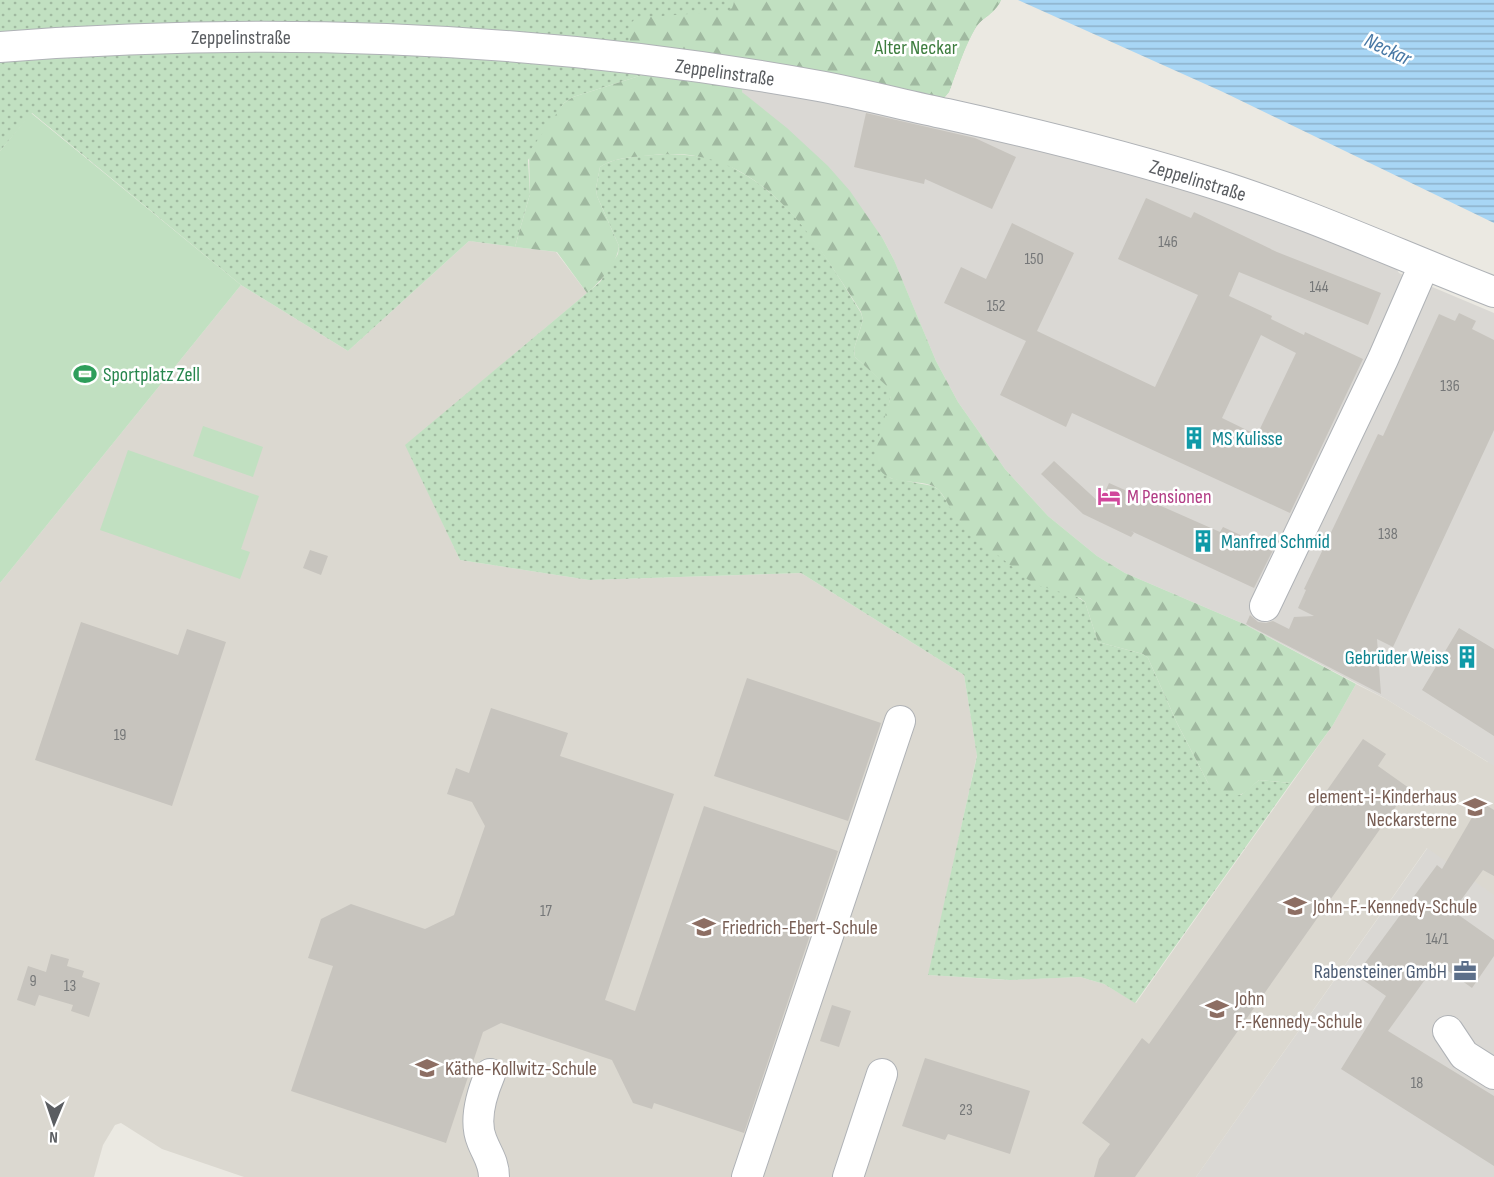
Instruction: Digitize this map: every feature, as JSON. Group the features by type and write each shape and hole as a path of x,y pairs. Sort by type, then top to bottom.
{"street":[{"name":"Zeppelinstraße","path":"0,47 219,36 356,38 558,50 728,71 857,93 1004,126 1194,177 1282,207 1494,292"},
{"path":"1265,606 1378,369 1424,265"},
{"path":"747,1177 900,721"},
{"path":"1448,1031 1464,1055 1494,1074"},
{"path":"490,1074 480,1101 480,1132 481,1139 492,1160 494,1177"},
{"path":"848,1177 882,1074"}],"shaded area":[{"path":"743,84 1023,143 1246,207 1396,268 1399,273 1494,313 1494,1177 1196,1177 1488,762 1386,699 1244,624 1125,573 1097,556 1048,516 1005,469 958,402 936,361 883,239 742,92"},
{"path":"469,241 556,252 587,293 406,445 460,560 589,580 801,573 964,675 977,755 929,975 1006,980 1080,977 1104,984 1136,1003 1333,725 1356,684 1386,699 1494,766 1494,895 1427,848 1196,1177 244,1177 162,1149 121,1123 115,1125 103,1145 94,1177 0,1177 0,583 241,285 348,351"}],"green space":[{"name":"Alter Neckar","path":"0,0 1001,0 976,27 964,51 949,92 944,98 747,65 0,37"},
{"path":"735,0 1001,0 976,27 964,51 949,92 942,100 629,48 632,22 636,18 728,11"},
{"path":"128,49 385,49 652,72 573,97 564,103 528,160 530,194 515,247 469,241 348,351 241,285 32,113 0,151 0,57"},
{"path":"652,72 743,84 742,92 787,128 828,166 850,191 883,239 936,361 958,402 1005,469 1048,516 1097,556 1125,573 1244,624 1356,684 1333,725 1291,783 1259,780 1244,793 1231,795 1208,783 1177,723 1148,658 1143,654 1098,642 1085,602 1080,598 1037,585 1027,579 964,526 937,488 893,479 880,471 876,456 877,448 891,396 890,389 855,357 854,349 863,320 861,312 802,225 778,200 752,179 723,164 690,155 633,157 612,161 600,167 596,188 597,196 619,246 611,266 587,293 557,252 515,247 530,194 529,152 564,103 573,97"},
{"name":"Sportplatz Zell","path":"31,113 241,285 0,583 0,151"},
{"path":"666,154 710,158 744,174 781,202 824,254 861,313 863,320 854,349 855,357 891,389 878,448 890,478 933,486 939,490 960,521 1085,602 1098,642 1143,654 1148,658 1177,723 1208,783 1241,795 1259,780 1291,783 1135,1003 1104,984 1080,977 1010,980 928,975 977,756 964,675 801,573 589,580 460,560 405,445 600,282 618,254 619,246 597,196 596,188 600,167 622,159"},
{"path":"203,426 263,447 253,477 193,456"},
{"path":"128,450 259,496 241,549 250,552 240,579 100,530"}],"water":[{"name":"Neckar","path":"1018,0 1494,0 1494,223 1223,92"}],"building":[{"path":"866,113 975,138 1016,157 992,209 925,179 924,184 854,167"},
{"path":"1146,198 1191,218 1194,212 1277,252 1381,293 1368,325 1239,272 1229,296 1272,316 1271,319 1304,335 1305,332 1363,359 1290,513 1072,413 1066,427 1000,395 1026,341 944,303 961,267 986,279 1012,223 1074,253 1037,331 1155,387 1198,295 1118,259","holes":["1261,335 1296,353 1257,435 1222,418"]},
{"path":"1459,313 1476,321 1472,329 1494,340 1494,430 1393,647 1377,639 1381,694 1246,624 1250,615 1258,622 1273,621 1289,629 1294,617 1314,616 1298,608 1306,590 1304,589 1378,434 1383,436 1439,314 1455,321"},
{"name":"Manfred Schmid","path":"1054,461 1100,503 1109,483 1220,532 1223,527 1273,550 1254,588 1131,531 1134,533 1131,537 1083,514 1041,474"},
{"path":"310,550 328,556 321,575 303,568"},
{"path":"81,622 178,655 187,629 226,642 172,806 35,760"},
{"name":"Gebrüder Weiss","path":"1459,628 1494,649 1494,736 1422,690"},
{"path":"747,678 881,723 848,821 714,776"},
{"path":"491,708 568,733 560,756 674,794 605,1000 635,1011 704,806 838,851 744,1133 654,1103 652,1109 633,1103 612,1060 501,1023 483,1032 446,1143 291,1091 333,966 308,958 321,919 351,904 425,929 454,915 485,826 472,802 447,794 456,768 469,773"},
{"name":"John-F.-Kennedy-Schule","path":"1363,739 1386,754 1378,766 1409,788 1135,1177 1094,1177 1099,1159 1110,1144 1082,1123 1142,1038 1149,1044"},
{"path":"1481,802 1494,810 1494,876 1483,870 1453,911 1494,940 1494,956 1472,988 1437,963 1388,1031 1494,1096 1494,1166 1341,1069 1386,996 1356,975 1437,865 1442,869"},
{"path":"51,954 69,959 67,966 84,971 82,977 100,983 89,1017 71,1011 73,1005 39,995 35,1006 17,1000 28,966 46,972"},
{"path":"832,1005 851,1011 839,1047 820,1041"},
{"path":"925,1058 1030,1091 1010,1154 948,1134 945,1140 902,1126"}],"place":[{"name":"Sportplatz Zell","path":"85,374"},
{"name":"MS Kulisse","path":"1194,438"},
{"name":"M Pensionen","path":"1109,496"},
{"name":"Manfred Schmid","path":"1203,541"},
{"name":"Gebrüder Weiss","path":"1467,657"},
{"name":"element-i-Kinderhaus Neckarsterne","path":"1475,807"},
{"name":"John-F.-Kennedy-Schule","path":"1295,906"},
{"name":"Friedrich-Ebert-Schule","path":"704,927"},
{"name":"Rabensteiner GmbH","path":"1465,971"},
{"name":"John F.-Kennedy-Schule","path":"1217,1009"},
{"name":"Käthe-Kollwitz-Schule","path":"427,1068"}]}
